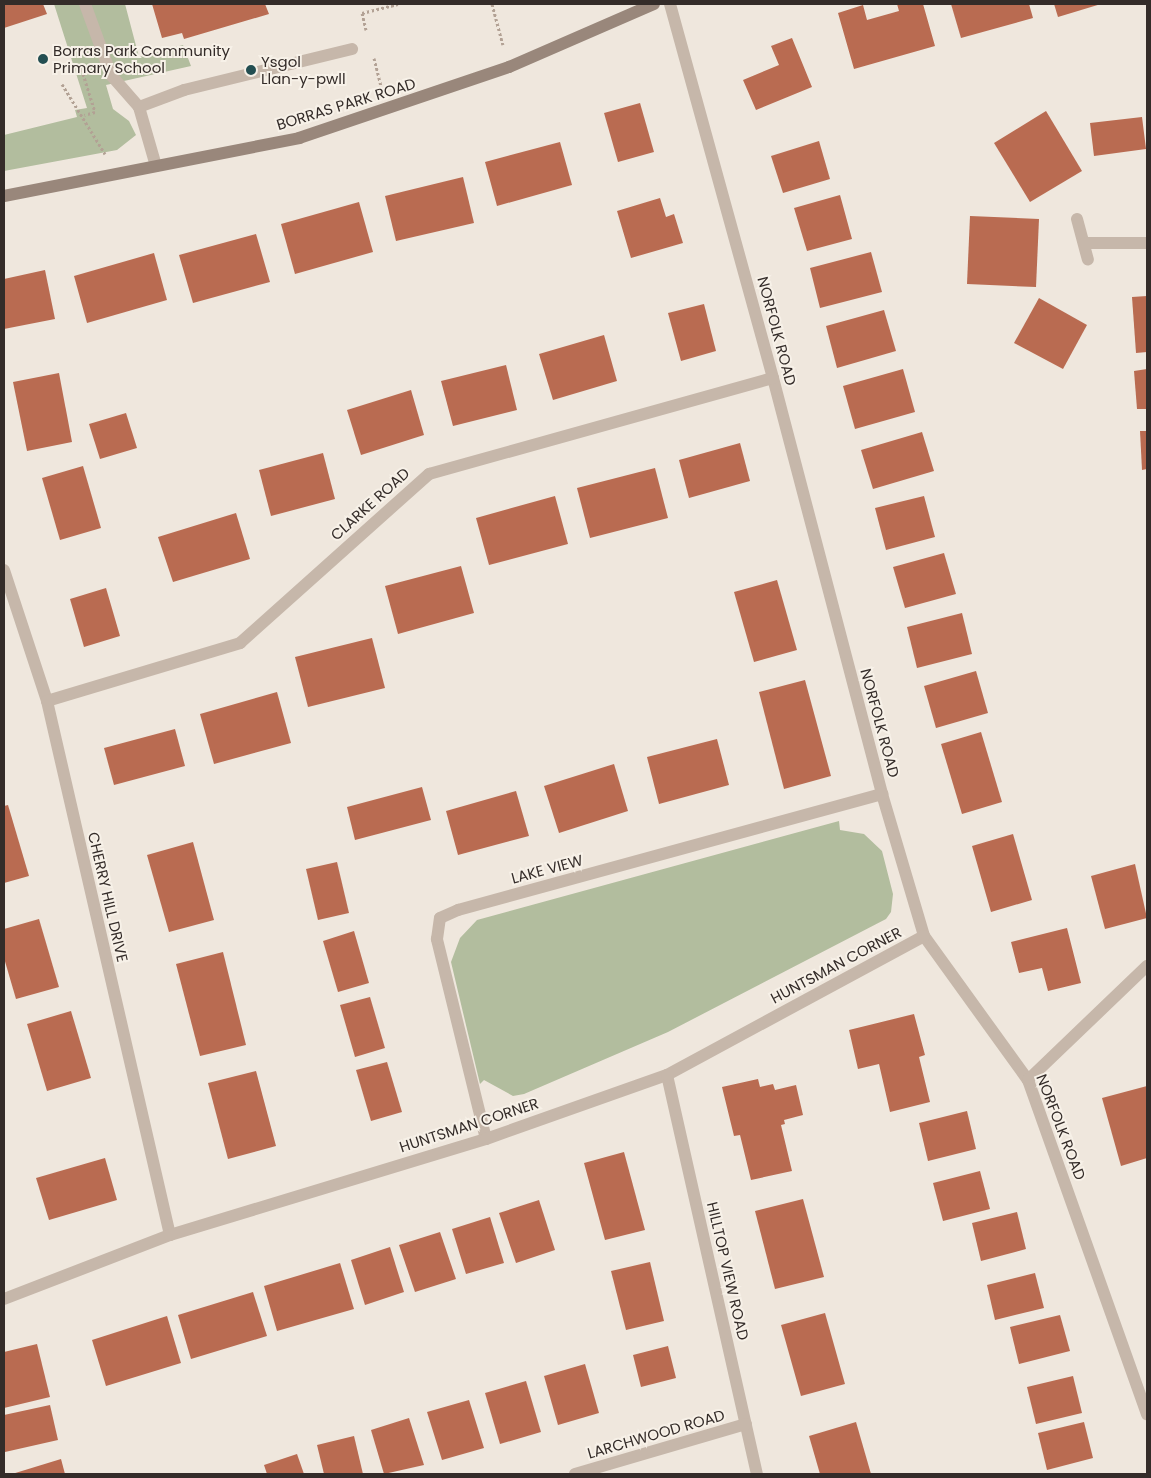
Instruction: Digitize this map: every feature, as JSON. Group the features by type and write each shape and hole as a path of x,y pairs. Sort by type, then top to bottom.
{"street":[{"path":"85,4 110,74 139,107 156,166"},
{"name":"BORRAS PARK ROAD","path":"4,196 299,138 509,67 654,4"},
{"name":"NORFOLK ROAD","path":"670,4 774,378 882,794 924,936 1028,1080 1147,1414"},
{"path":"139,107 184,90 352,49"},
{"path":"1077,218 1088,260"},
{"path":"1085,243 1147,243"},
{"name":"CLARKE ROAD","path":"47,701 240,643 429,474 774,378"},
{"name":"CHERRY HILL DRIVE","path":"4,570 47,701 170,1235"},
{"name":"LAKE VIEW","path":"486,1139 437,939 440,918 458,910 882,794"},
{"name":"HUNTSMAN CORNER","path":"4,1299 170,1235 486,1139 667,1075 924,936"},
{"path":"1028,1080 1147,966"},
{"name":"HILLTOP VIEW ROAD","path":"667,1075 757,1474"},
{"name":"LARCHWOOD ROAD","path":"575,1474 746,1424"}],"path":[{"path":"492,4 509,67"},
{"path":"78,58 95,112 84,116"},
{"path":"62,84 84,116 117,174"}],"green space":[{"path":"54,4 125,4 139,57 183,45 191,66 106,85 113,109 129,121 136,135 117,150 4,171 4,135 77,117 75,110 87,108"},
{"path":"839,821 840,830 864,834 882,851 893,894 891,912 886,919 668,1032 524,1094 513,1096 484,1080 480,1084 451,962 460,938 477,920"}],"building":[{"path":"4,4 43,4 47,14 4,28"},
{"name":"Ysgol Llan-y-pwll","path":"152,4 265,4 269,14 184,39 182,33 162,38"},
{"path":"897,4 923,4 935,46 854,69 838,13 863,5 867,20 899,11"},
{"path":"951,4 1029,4 1033,18 961,38"},
{"path":"1054,4 1101,4 1058,17"},
{"path":"792,38 812,87 756,110 743,80 779,65 771,46"},
{"path":"640,103 654,152 618,162 604,113"},
{"path":"1046,111 1082,171 1030,202 994,143"},
{"path":"1142,117 1146,149 1094,156 1090,123"},
{"path":"819,141 830,179 783,193 771,156"},
{"path":"560,142 572,185 497,206 485,162"},
{"path":"463,177 474,223 396,241 385,196"},
{"path":"840,195 852,239 807,251 794,208"},
{"path":"660,198 666,217 674,214 683,243 631,258 617,211"},
{"path":"359,202 373,252 295,274 281,224"},
{"path":"970,216 1039,219 1036,287 967,284"},
{"path":"256,234 270,282 193,303 179,255"},
{"path":"871,252 882,292 820,308 810,268"},
{"path":"154,253 167,300 87,323 74,276"},
{"path":"45,270 55,319 4,329 4,279"},
{"path":"1147,296 1147,352 1136,353 1132,297"},
{"path":"1039,298 1087,325 1063,369 1014,343"},
{"path":"704,304 716,351 681,361 668,313"},
{"path":"884,310 896,351 837,368 826,326"},
{"path":"604,335 617,381 553,400 539,354"},
{"path":"506,365 517,410 453,426 441,381"},
{"path":"903,369 915,412 855,429 843,386"},
{"path":"1147,369 1147,409 1137,409 1134,371"},
{"path":"59,373 72,442 27,451 13,382"},
{"path":"411,390 424,435 361,455 347,410"},
{"path":"126,413 137,448 100,459 89,424"},
{"path":"1140,431 1147,431 1147,469 1142,470"},
{"path":"922,432 934,471 873,489 861,450"},
{"path":"740,443 750,481 689,498 679,460"},
{"path":"323,453 335,499 271,516 259,470"},
{"path":"83,466 101,528 60,540 42,478"},
{"path":"655,468 668,518 590,538 577,488"},
{"path":"555,496 568,544 489,565 476,518"},
{"path":"924,496 935,537 886,550 875,508"},
{"path":"236,513 250,559 173,582 158,537"},
{"path":"944,553 956,594 905,608 893,567"},
{"path":"461,566 474,613 398,634 385,586"},
{"path":"777,580 797,650 754,662 734,592"},
{"path":"106,588 120,636 84,647 70,599"},
{"path":"962,613 972,654 917,668 907,627"},
{"path":"372,638 385,688 308,707 295,657"},
{"path":"976,671 988,713 936,728 924,686"},
{"path":"805,680 831,776 784,789 759,692"},
{"path":"277,692 291,743 214,764 200,714"},
{"path":"175,729 185,766 114,785 104,748"},
{"path":"981,732 1002,802 962,814 941,744"},
{"path":"717,739 729,785 659,804 647,757"},
{"path":"614,764 628,811 559,833 544,786"},
{"path":"422,787 431,820 355,840 347,807"},
{"path":"516,791 529,836 458,855 446,811"},
{"path":"8,805 29,876 4,883 4,806"},
{"path":"1013,834 1032,900 991,912 972,846"},
{"path":"193,842 214,920 169,932 147,855"},
{"path":"337,862 349,913 318,920 306,869"},
{"path":"1135,864 1147,918 1105,929 1091,876"},
{"path":"39,919 59,987 16,999 4,958 4,929"},
{"path":"1067,928 1081,983 1048,991 1042,968 1019,973 1011,942"},
{"path":"354,931 369,983 338,992 323,941"},
{"path":"223,952 246,1045 200,1056 176,964"},
{"path":"370,997 385,1048 355,1057 340,1005"},
{"path":"71,1011 91,1078 47,1091 27,1024"},
{"path":"914,1014 925,1055 919,1057 930,1102 890,1112 879,1064 858,1069 849,1030"},
{"path":"387,1062 402,1112 371,1121 356,1070"},
{"path":"256,1071 276,1146 228,1159 208,1083"},
{"path":"758,1079 760,1087 773,1084 775,1090 796,1085 803,1115 784,1120 785,1124 781,1125 792,1171 751,1180 740,1135 734,1136 722,1087"},
{"path":"1147,1086 1147,1158 1121,1166 1102,1098"},
{"path":"967,1111 976,1149 928,1161 919,1123"},
{"path":"624,1152 645,1230 605,1240 584,1163"},
{"path":"105,1158 117,1200 49,1220 36,1178"},
{"path":"980,1171 990,1209 943,1221 933,1183"},
{"path":"803,1199 824,1277 775,1289 755,1211"},
{"path":"539,1200 555,1250 516,1263 499,1213"},
{"path":"1017,1212 1026,1249 981,1261 972,1223"},
{"path":"490,1217 504,1263 466,1274 452,1229"},
{"path":"440,1232 456,1279 415,1292 399,1245"},
{"path":"390,1247 404,1292 365,1305 351,1260"},
{"path":"650,1262 664,1321 626,1330 611,1271"},
{"path":"340,1263 354,1309 277,1331 264,1286"},
{"path":"1035,1273 1044,1308 995,1320 987,1285"},
{"path":"253,1292 267,1336 191,1359 178,1315"},
{"path":"825,1313 845,1384 801,1396 781,1325"},
{"path":"1060,1315 1070,1351 1019,1364 1010,1327"},
{"path":"167,1316 181,1363 106,1386 92,1340"},
{"path":"37,1344 50,1397 4,1408 4,1352"},
{"path":"668,1346 676,1378 641,1387 633,1355"},
{"path":"585,1364 599,1413 558,1425 544,1376"},
{"path":"1073,1376 1082,1413 1036,1424 1027,1387"},
{"path":"526,1381 541,1432 500,1444 485,1393"},
{"path":"469,1400 484,1448 442,1460 427,1412"},
{"path":"50,1405 58,1440 5,1452 4,1415"},
{"path":"409,1418 424,1465 384,1474 371,1430"},
{"path":"856,1422 871,1474 820,1474 809,1436"},
{"path":"1084,1422 1093,1458 1047,1470 1038,1433"},
{"path":"354,1436 363,1474 324,1474 317,1445"},
{"path":"297,1454 304,1474 267,1474 264,1465"},
{"path":"61,1459 65,1474 12,1474"}],"place":[{"name":"Borras Park Community Primary School","path":"43,59"},
{"name":"Ysgol Llan-y-pwll","path":"251,70"}]}
